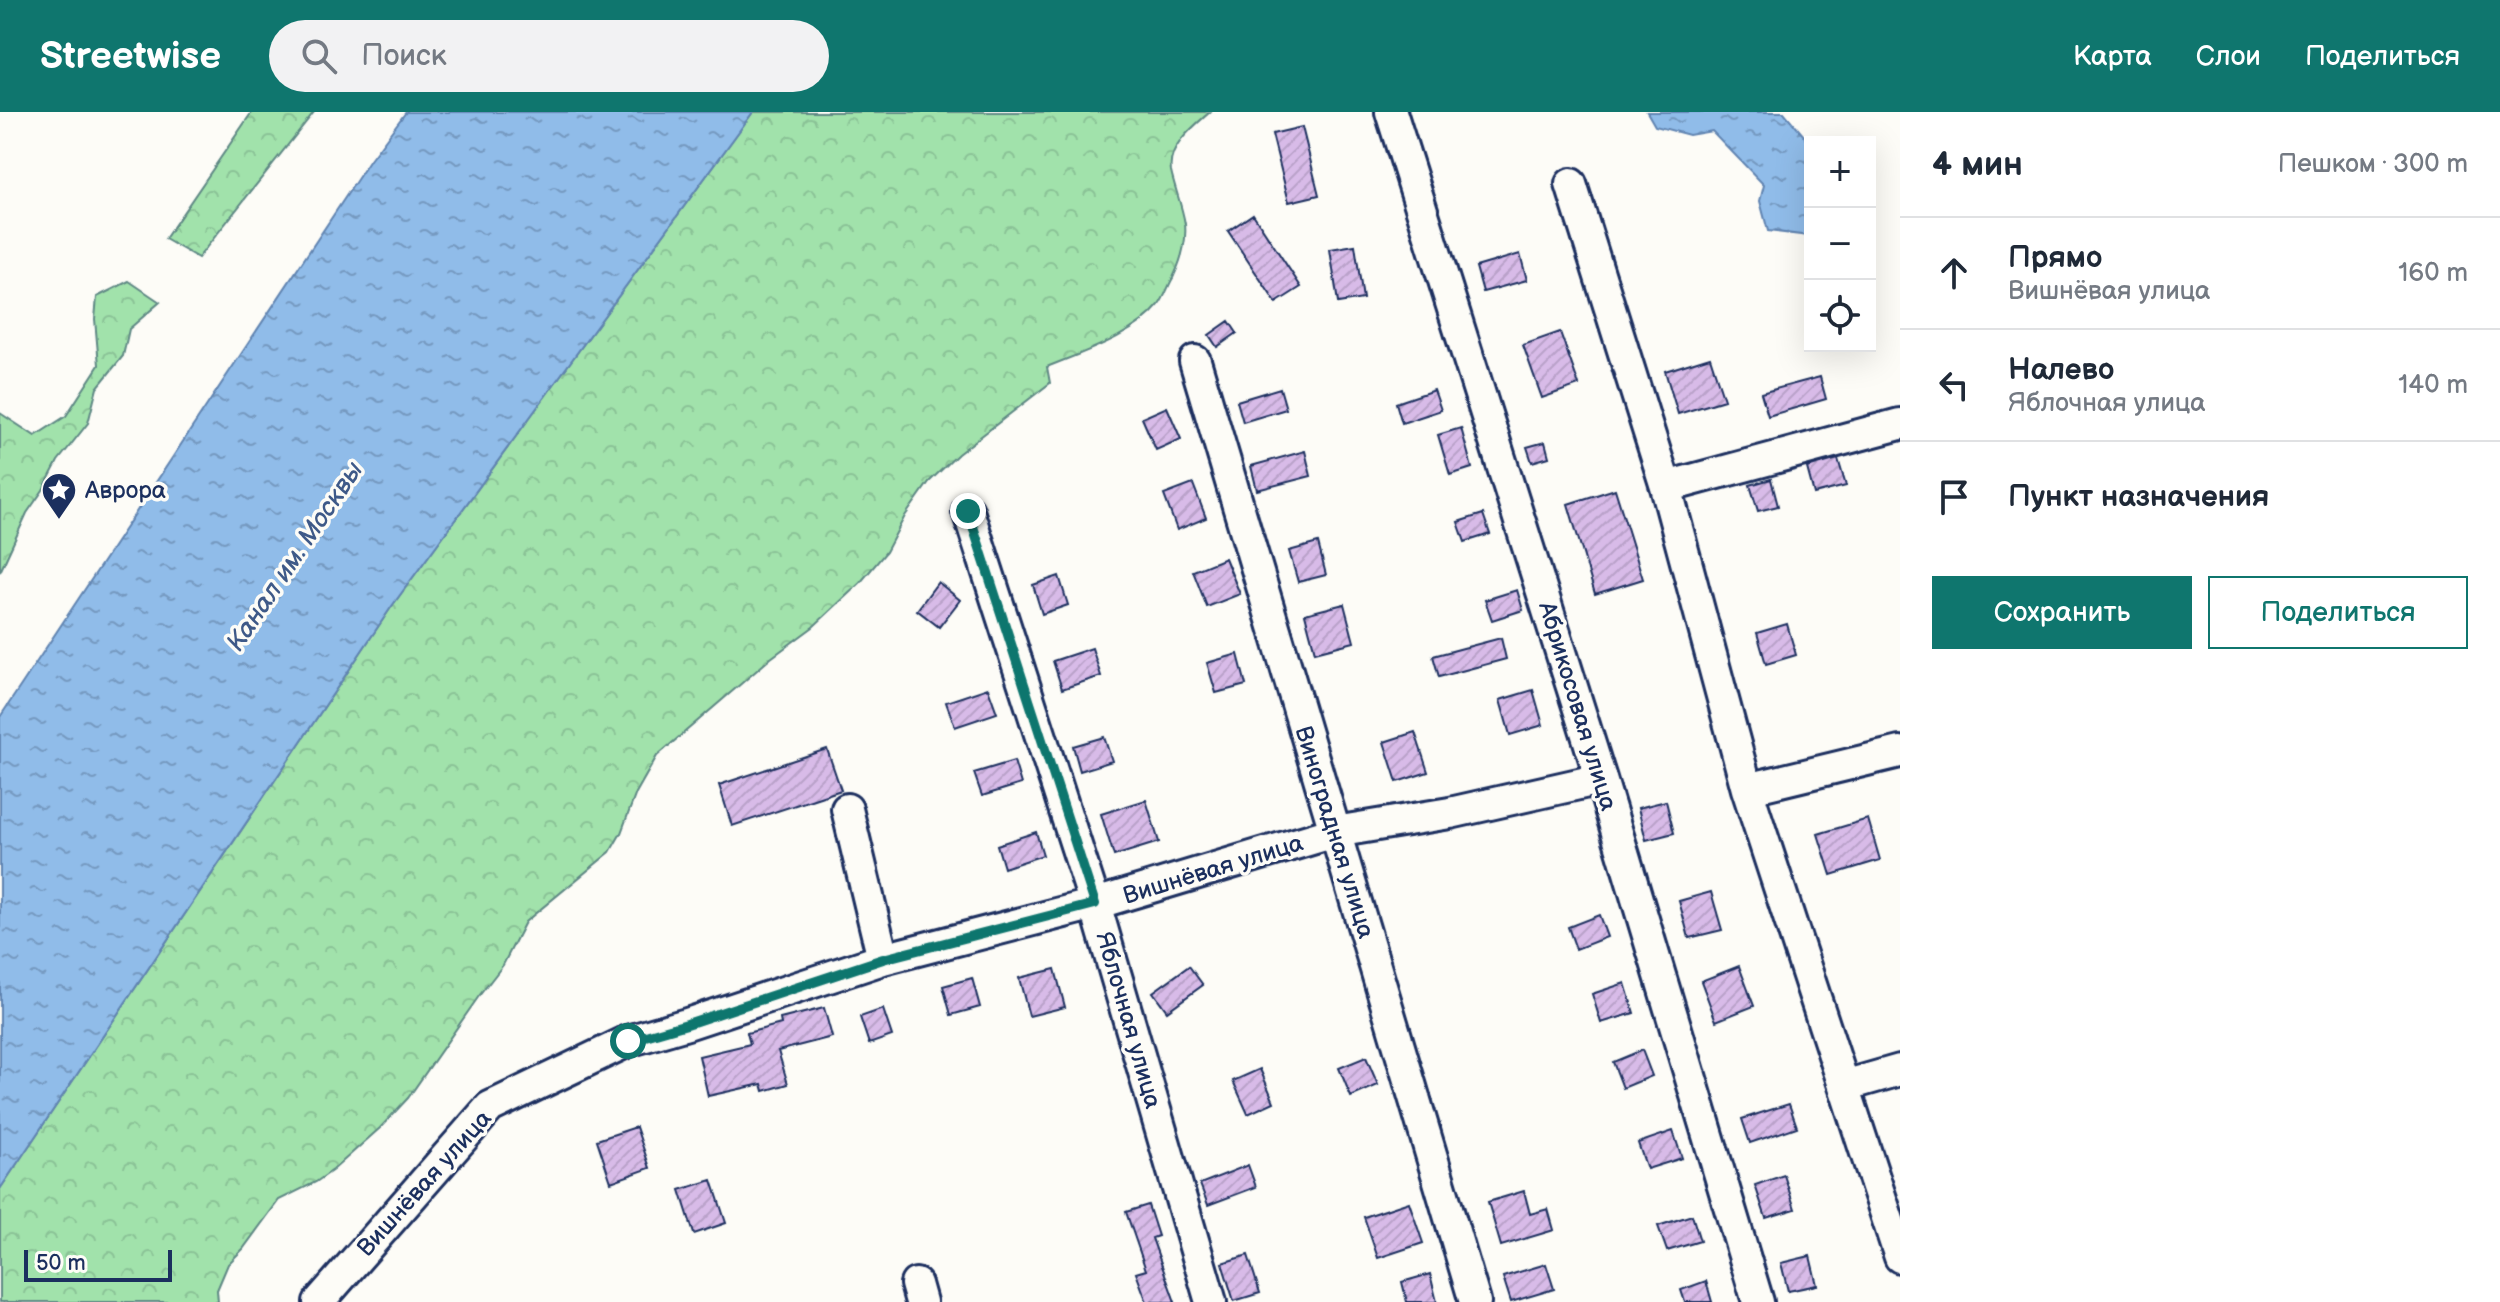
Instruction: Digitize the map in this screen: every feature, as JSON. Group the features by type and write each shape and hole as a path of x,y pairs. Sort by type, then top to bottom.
{"street":[{"name":"Абрикосовая улица","path":"1391,112 1601,779 1758,1302"},
{"path":"1571,184 1666,487 1747,789 1900,1257"},
{"name":"Виноградная улица","path":"1195,361 1475,1302"},
{"path":"1666,487 1900,424"},
{"name":"Яблочная улица","path":"968,511 1095,904 1211,1302"},
{"path":"1747,789 1900,752"},
{"name":"Вишнёвая улица","path":"319,1302 490,1107 628,1041 883,959 1095,904 1335,832 1450,813 1601,779"},
{"path":"847,809 883,959"},
{"path":"1844,1086 1900,1070"}],"green space":[{"path":"252,112 314,112 198,258 165,239"},
{"path":"753,112 1210,112 1183,138 1173,154 1171,171 1185,224 1185,238 1179,265 1159,305 1122,334 1047,367 1050,383 958,454 929,482 905,516 886,552 860,583 813,627 771,658 657,756 636,793 621,833 610,852 525,922 503,965 408,1098 380,1128 333,1170 279,1200 228,1264 217,1290 218,1302 0,1302 0,1189 392,606"},
{"path":"129,281 160,302 129,329 123,356 97,388 88,423 58,461 27,513 0,572 0,413 35,436 66,416 99,365 95,319 97,297"}],"water":[{"name":"Канал им. Москвы","path":"406,112 753,112 392,606 0,1189 0,717 370,160"},
{"path":"1647,112 1784,112 1804,136 1804,235 1768,231 1760,201 1764,185 1712,131 1689,135 1655,126"}],"building":[{"path":"1302,127 1319,195 1289,202 1272,134"},
{"path":"1253,214 1301,287 1276,303 1228,231"},
{"path":"1355,245 1363,299 1338,303 1330,249"},
{"path":"1520,254 1527,280 1483,292 1476,267"},
{"path":"1229,321 1237,333 1217,347 1209,335"},
{"path":"1560,332 1579,385 1542,398 1523,345"},
{"path":"1710,357 1724,400 1678,414 1665,371"},
{"path":"1820,377 1826,399 1768,416 1761,393"},
{"path":"1280,388 1286,409 1243,422 1237,401"},
{"path":"1434,390 1441,410 1402,423 1396,403"},
{"path":"1167,407 1181,439 1156,450 1142,418"},
{"path":"1461,428 1472,468 1450,475 1438,435"},
{"path":"1545,442 1549,457 1532,462 1527,447"},
{"path":"1305,451 1311,476 1257,490 1251,466"},
{"path":"1838,459 1846,486 1814,494 1807,468"},
{"path":"1771,479 1778,506 1758,511 1750,485"},
{"path":"1193,484 1206,518 1177,530 1164,495"},
{"path":"1615,489 1643,579 1595,594 1568,504"},
{"path":"1483,514 1490,534 1465,542 1458,522"},
{"path":"1318,543 1326,575 1298,582 1289,551"},
{"path":"1225,558 1240,594 1207,607 1193,571"},
{"path":"1059,576 1068,605 1042,614 1033,585"},
{"path":"938,582 960,600 939,627 917,610"},
{"path":"1517,590 1523,610 1492,620 1485,600"},
{"path":"1344,604 1354,642 1315,652 1305,614"},
{"path":"1787,624 1796,655 1766,664 1757,633"},
{"path":"1501,638 1506,659 1439,677 1433,656"},
{"path":"1092,648 1101,676 1062,689 1053,661"},
{"path":"1238,654 1246,685 1216,693 1207,663"},
{"path":"988,688 997,713 955,727 946,702"},
{"path":"1533,690 1543,725 1510,735 1500,700"},
{"path":"1415,732 1428,772 1397,782 1384,742"},
{"path":"1104,737 1112,761 1080,771 1073,746"},
{"path":"827,749 841,790 732,826 719,785"},
{"path":"1014,761 1021,784 982,796 974,773"},
{"path":"1146,800 1159,842 1114,856 1101,814"},
{"path":"1666,801 1674,833 1646,840 1638,808"},
{"path":"1868,819 1880,860 1831,875 1818,834"},
{"path":"1036,832 1043,855 1004,868 997,845"},
{"path":"1711,892 1722,930 1689,938 1679,901"},
{"path":"1599,915 1607,937 1576,949 1568,927"},
{"path":"1189,966 1203,985 1167,1011 1153,992"},
{"path":"1739,966 1754,1006 1716,1021 1701,981"},
{"path":"1055,969 1065,1007 1029,1016 1019,978"},
{"path":"972,978 980,1007 951,1015 943,986"},
{"path":"1625,983 1634,1013 1601,1023 1592,994"},
{"path":"824,1008 832,1037 778,1051 788,1084 764,1091 762,1084 708,1096 699,1056 750,1044 747,1033 781,1024 780,1019"},
{"path":"883,1009 892,1036 869,1044 860,1017"},
{"path":"1642,1050 1652,1076 1623,1088 1613,1062"},
{"path":"1366,1057 1378,1085 1351,1097 1339,1068"},
{"path":"1260,1069 1274,1102 1248,1114 1233,1081"},
{"path":"1789,1104 1797,1127 1750,1143 1742,1119"},
{"path":"636,1127 650,1168 611,1182 597,1140"},
{"path":"1673,1131 1682,1158 1647,1169 1638,1143"},
{"path":"1248,1165 1256,1187 1208,1205 1200,1184"},
{"path":"1784,1175 1795,1209 1766,1218 1755,1185"},
{"path":"712,1180 726,1223 694,1234 680,1190"},
{"path":"1524,1191 1530,1214 1548,1209 1554,1230 1501,1246 1488,1202"},
{"path":"1409,1202 1423,1243 1378,1258 1364,1217"},
{"path":"1148,1205 1158,1236 1152,1238 1175,1302 1147,1302 1136,1273 1146,1270 1126,1212"},
{"path":"1692,1215 1700,1241 1667,1251 1658,1226"},
{"path":"1248,1255 1260,1293 1234,1301 1222,1263"},
{"path":"1810,1256 1817,1285 1788,1291 1781,1263"},
{"path":"1546,1264 1554,1289 1511,1302 1503,1277"},
{"path":"1430,1274 1437,1302 1407,1302 1402,1282"},
{"path":"1706,1281 1712,1302 1685,1302 1681,1290"}],"place":[{"name":"Аврора","path":"59,521"}],"route":[{"path":"628,1041 883,959 1095,904 968,511"}]}
